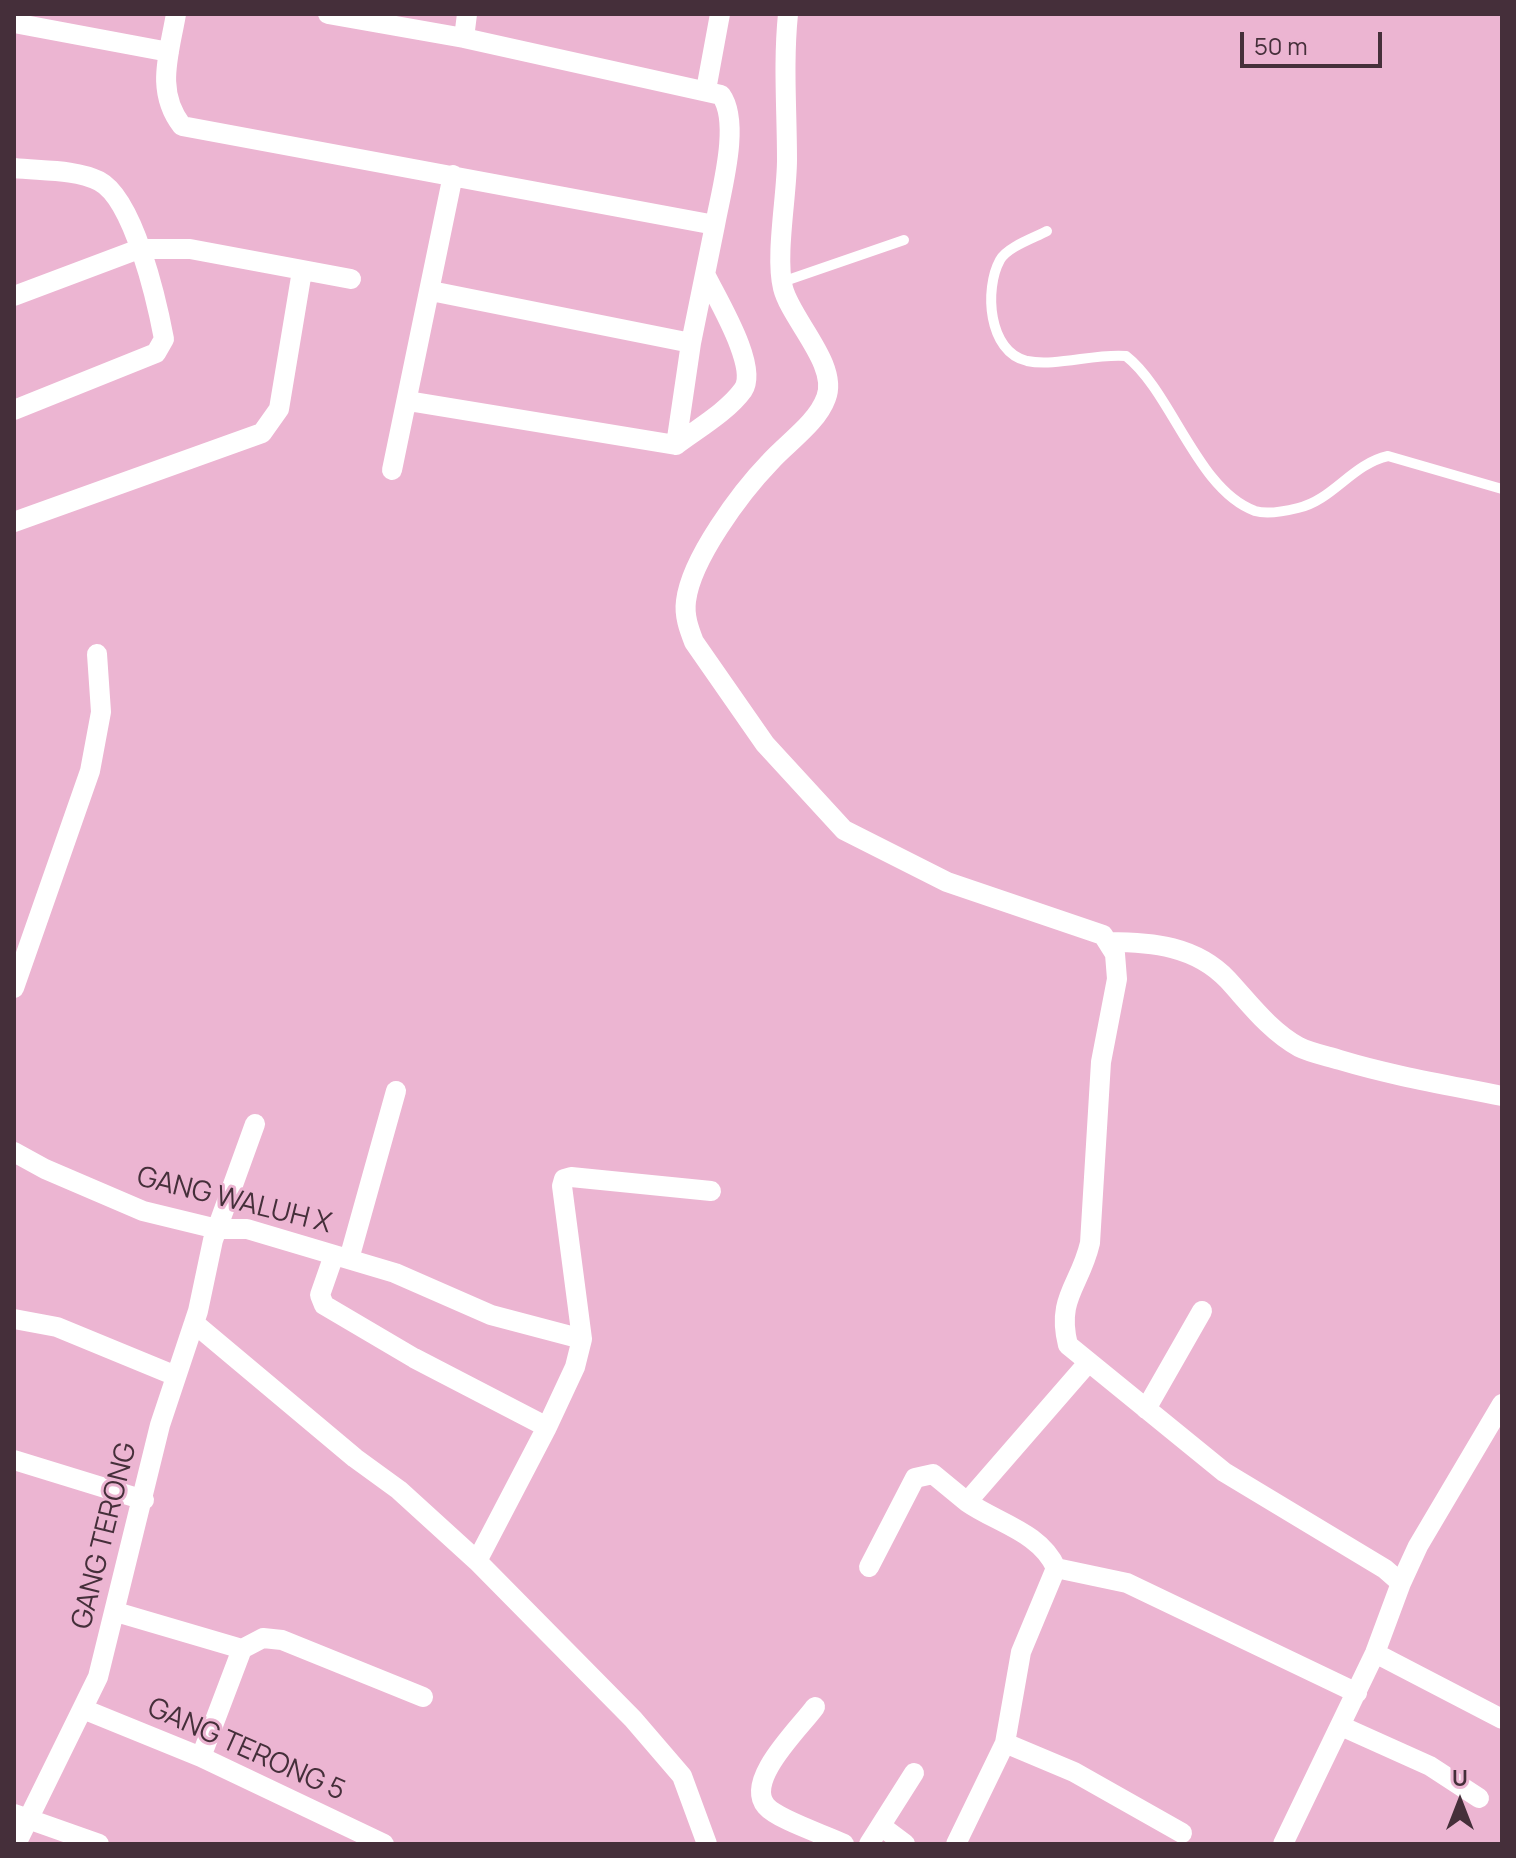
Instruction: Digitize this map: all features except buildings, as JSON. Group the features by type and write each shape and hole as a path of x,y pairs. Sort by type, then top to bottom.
{"street":[{"path":"176,14 165,95 168,108 182,126 715,225"},
{"path":"328,14 464,38 721,95 729,111 727,157 691,343 676,445"},
{"path":"464,38 467,14"},
{"path":"706,90 720,14"},
{"path":"788,14 783,92 787,159 782,282 825,369 829,386 818,413 767,465 714,536 693,574 685,602 687,626 694,642 765,744 844,830 947,882 1103,935 1109,942 1117,962 1117,979 1101,1062 1090,1243 1084,1271 1064,1304 1063,1325 1068,1345 1087,1364 1224,1472 1385,1569 1401,1583"},
{"path":"14,23 169,52"},
{"path":"14,168 81,175 99,181 117,197 139,249 163,335 162,347 156,353 14,410"},
{"path":"392,470 453,175"},
{"path":"14,296 139,249 190,249 351,279"},
{"path":"14,522 262,433 279,409 302,271"},
{"path":"408,401 676,445 726,407 744,389 746,381 746,364 706,276"},
{"path":"431,291 691,343"},
{"path":"14,988 90,771 101,712 97,654"},
{"path":"1109,942 1172,947 1200,958 1225,976 1264,1021 1300,1047 1373,1070 1502,1096"},
{"path":"396,1091 341,1257 320,1295 324,1305 414,1358 547,1427"},
{"name":"GANG TERONG","path":"16,1844 21,1817 98,1677 160,1425 194,1323 217,1229 255,1124"},
{"name":"GANG WALUH X","path":"14,1152 45,1169 143,1211 217,1229 247,1229 395,1273 491,1315 582,1339"},
{"path":"477,1561 547,1427 575,1367 582,1339 562,1186 564,1179 571,1177 711,1191"},
{"path":"1146,1409 1202,1311"},
{"path":"14,1319 57,1327 176,1376"},
{"path":"194,1323 355,1458 399,1490 477,1561 633,1719 682,1776 701,1843"},
{"path":"967,1502 1087,1364"},
{"path":"1283,1844 1357,1693 1418,1546 1502,1404"},
{"path":"14,1460 144,1500"},
{"path":"869,1567 915,1478 924,1473 933,1474 967,1502 1032,1538 1048,1552 1056,1568 1021,1652 1005,1743 956,1844"},
{"path":"1056,1568 1127,1583 1357,1693"},
{"path":"116,1612 242,1649"},
{"path":"201,1757 242,1649 263,1638 282,1640 423,1697"},
{"path":"1375,1653 1502,1719"},
{"path":"815,1707 774,1759 764,1777 761,1795 768,1808 844,1844"},
{"name":"GANG TERONG 5","path":"83,1709 201,1757 384,1844"},
{"path":"1341,1726 1430,1766 1479,1798"},
{"path":"1005,1743 1074,1772 1182,1833"},
{"path":"869,1844 914,1773"},
{"path":"21,1817 99,1844"},
{"path":"881,1826 905,1844"}],"lane":[{"path":"1047,231 1002,257 991,283 991,310 1000,338 1010,352 1028,361 1126,356 1141,367 1219,483 1247,506 1257,511 1275,512 1312,503 1369,461 1388,456 1502,489"},
{"path":"782,282 904,240"}]}
